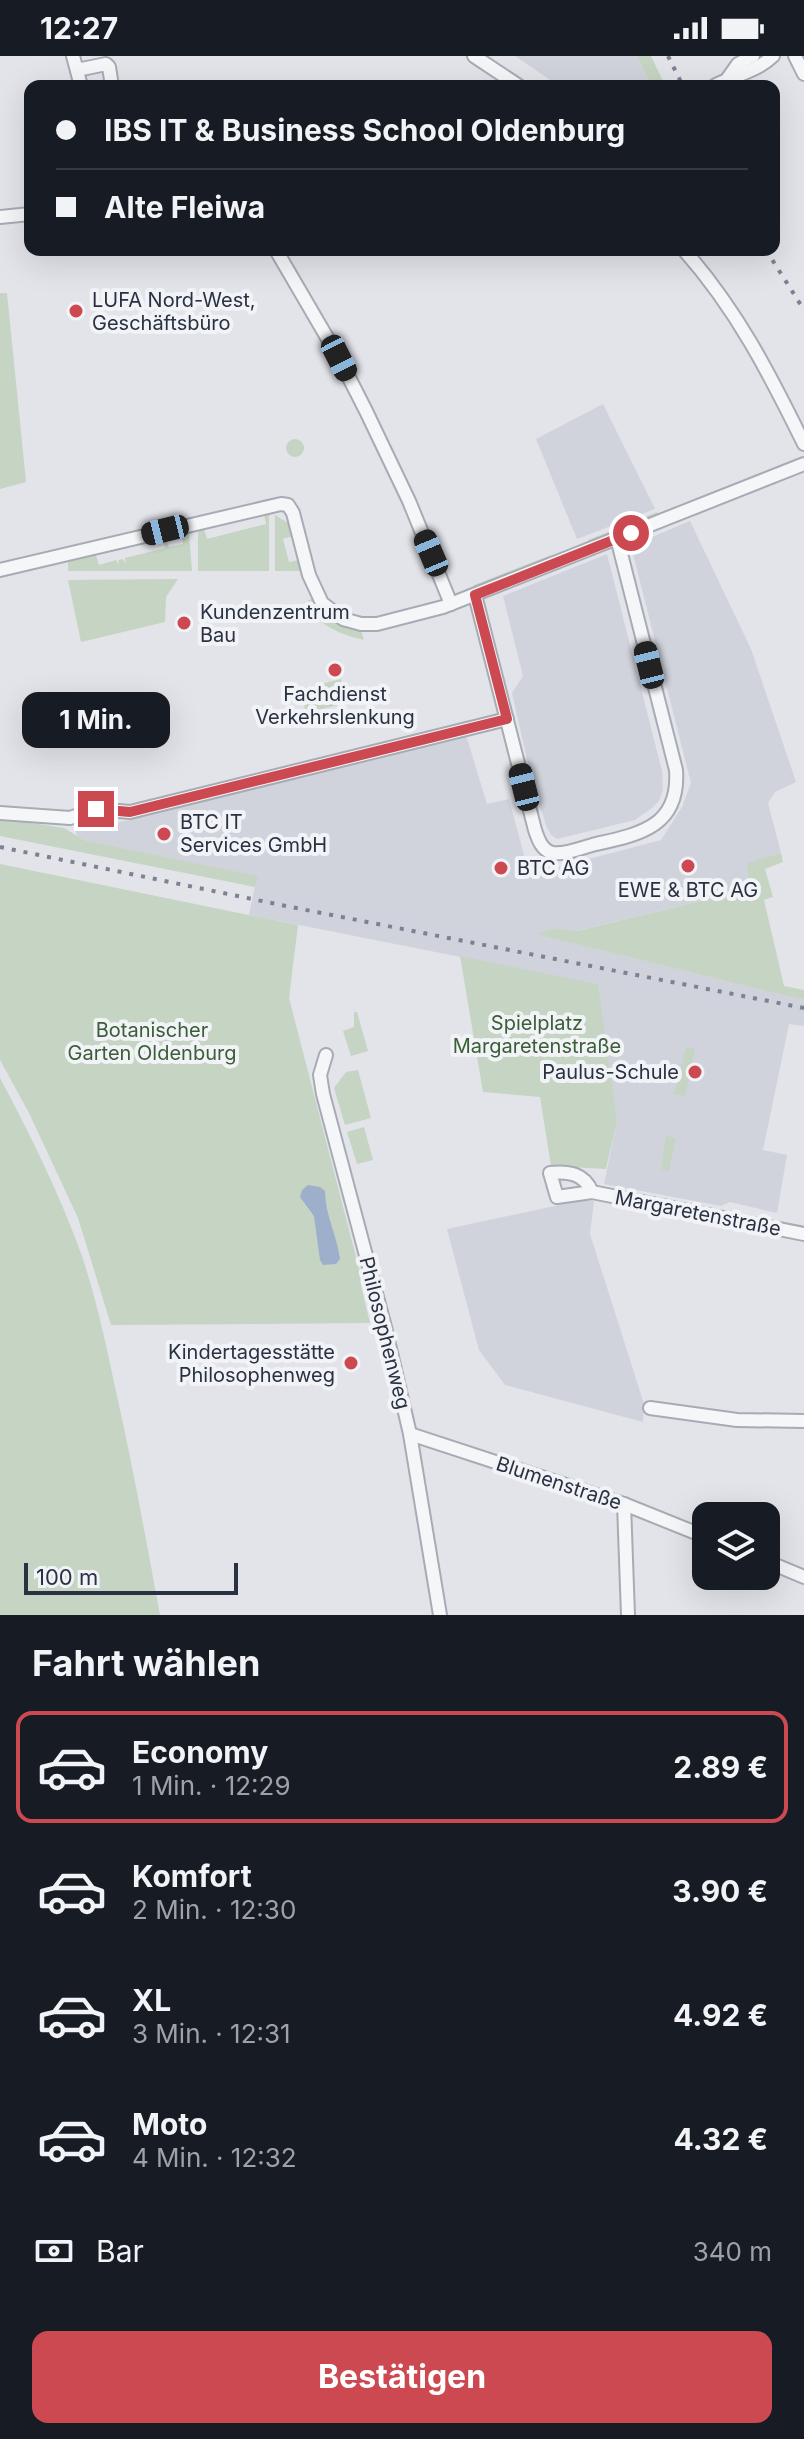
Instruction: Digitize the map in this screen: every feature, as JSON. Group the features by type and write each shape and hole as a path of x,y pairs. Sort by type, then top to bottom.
{"street":[{"path":"73,56 80,80"},
{"path":"474,56 510,80"},
{"path":"728,78 738,64 753,56"},
{"path":"724,80 743,75 773,56"},
{"path":"795,56 804,74"},
{"path":"77,70 103,63 109,67 111,80"},
{"path":"0,217 24,215"},
{"path":"282,256 366,411 409,501 451,604"},
{"path":"689,256 737,318 804,444"},
{"path":"0,570 281,504 288,505 322,603 343,619 377,624 451,604 804,464"},
{"path":"475,595 535,830 545,849 553,853 637,835 650,828 667,811 677,784 617,538"},
{"path":"0,813 70,818 96,809 130,812 507,719"},
{"name":"Philosophenweg","path":"326,1055 320,1075 323,1094 410,1434 440,1615"},
{"name":"Margaretenstraße","path":"592,1192 804,1234"},
{"path":"650,1408 737,1420 804,1421"},
{"name":"Blumenstraße","path":"410,1434 624,1504 692,1531"},
{"path":"624,1504 628,1615"},
{"path":"780,1567 804,1577"}],"shaded area":[{"path":"515,56 637,56 648,80 550,80"},
{"path":"603,404 655,509 577,539 536,439"},
{"path":"690,521 751,649 796,782 775,792 768,803 781,853 748,863 750,889 576,931 555,928 537,934 804,1000 804,1026 789,1024 763,1150 787,1155 777,1213 730,1202 721,1206 604,1184 617,1121 597,984 249,915 257,876 84,840 78,837 75,830 130,820 466,735 487,804 509,799 525,859 558,867 661,840 682,807 691,783 631,546"},
{"path":"607,554 662,771 663,790 659,801 635,820 557,839 546,826 512,693 523,676 503,596"},
{"path":"583,1200 594,1201 590,1234 644,1404 643,1422 505,1385 479,1350 447,1229"}],"green space":[{"path":"637,56 651,56 663,80 648,80"},
{"path":"0,293 7,293 26,482 0,489"},
{"path":"295,439 304,448 295,457 286,448"},
{"path":"657,512 658,515 589,543 588,540"},
{"path":"264,514 269,514 269,571 198,571 198,530 204,528 207,539 266,524"},
{"path":"275,515 288,523 293,536 283,539 289,562 299,560 302,571 275,571"},
{"path":"189,532 192,571 68,571 68,562 96,555 99,565 116,560 119,565 118,560 123,559 126,564 125,558 165,548 163,538 166,538 169,547 183,544 181,534"},
{"path":"551,555 552,558 471,590 474,585"},
{"path":"178,579 166,597 165,622 81,642 68,580"},
{"path":"313,598 333,620 361,631 364,640 323,623 304,603"},
{"path":"341,679 347,703 306,713 300,689"},
{"path":"0,818 64,828 84,840 258,876 255,887 0,836"},
{"path":"781,853 783,862 765,869 773,897 764,900 784,986 804,990 804,1000 536,934 555,928 577,931 750,889 747,863"},
{"name":"Botanischer Garten Oldenburg","path":"0,864 298,925 289,998 362,1280 370,1323 111,1325 78,1218 29,1113 0,1060"},
{"name":"Spielplatz Margaretenstraße","path":"460,956 598,984 617,1121 606,1169 551,1166 540,1097 483,1092"},
{"path":"354,1012 357,1012 368,1051 351,1056 343,1031 354,1027"},
{"path":"686,1047 695,1049 685,1096 674,1094"},
{"path":"358,1070 371,1118 345,1125 334,1088 346,1072"},
{"path":"0,1078 55,1188 87,1272 121,1415 160,1615 0,1615"},
{"path":"364,1127 373,1160 357,1164 347,1132"},
{"path":"666,1136 676,1138 669,1171 661,1169"}],"water":[{"path":"308,1185 325,1191 340,1259 336,1264 323,1265 320,1260 314,1216 300,1197"}],"railway":[{"path":"668,56 680,80"},
{"path":"770,256 804,310"},
{"path":"0,847 804,1008"}],"place":[{"name":"LUFA Nord-West, Geschäftsbüro","path":"76,311"},
{"name":"Kundenzentrum Bau","path":"184,623"},
{"name":"Fachdienst Verkehrslenkung","path":"335,670"},
{"name":"BTC IT Services GmbH","path":"164,834"},
{"name":"EWE & BTC AG","path":"688,866"},
{"name":"BTC AG","path":"501,868"},
{"name":"Paulus-Schule","path":"695,1072"},
{"name":"Kindertagesstätte Philosophenweg","path":"351,1363"}],"route":[{"path":"96,809 130,812 507,719 475,595 631,533"}]}
